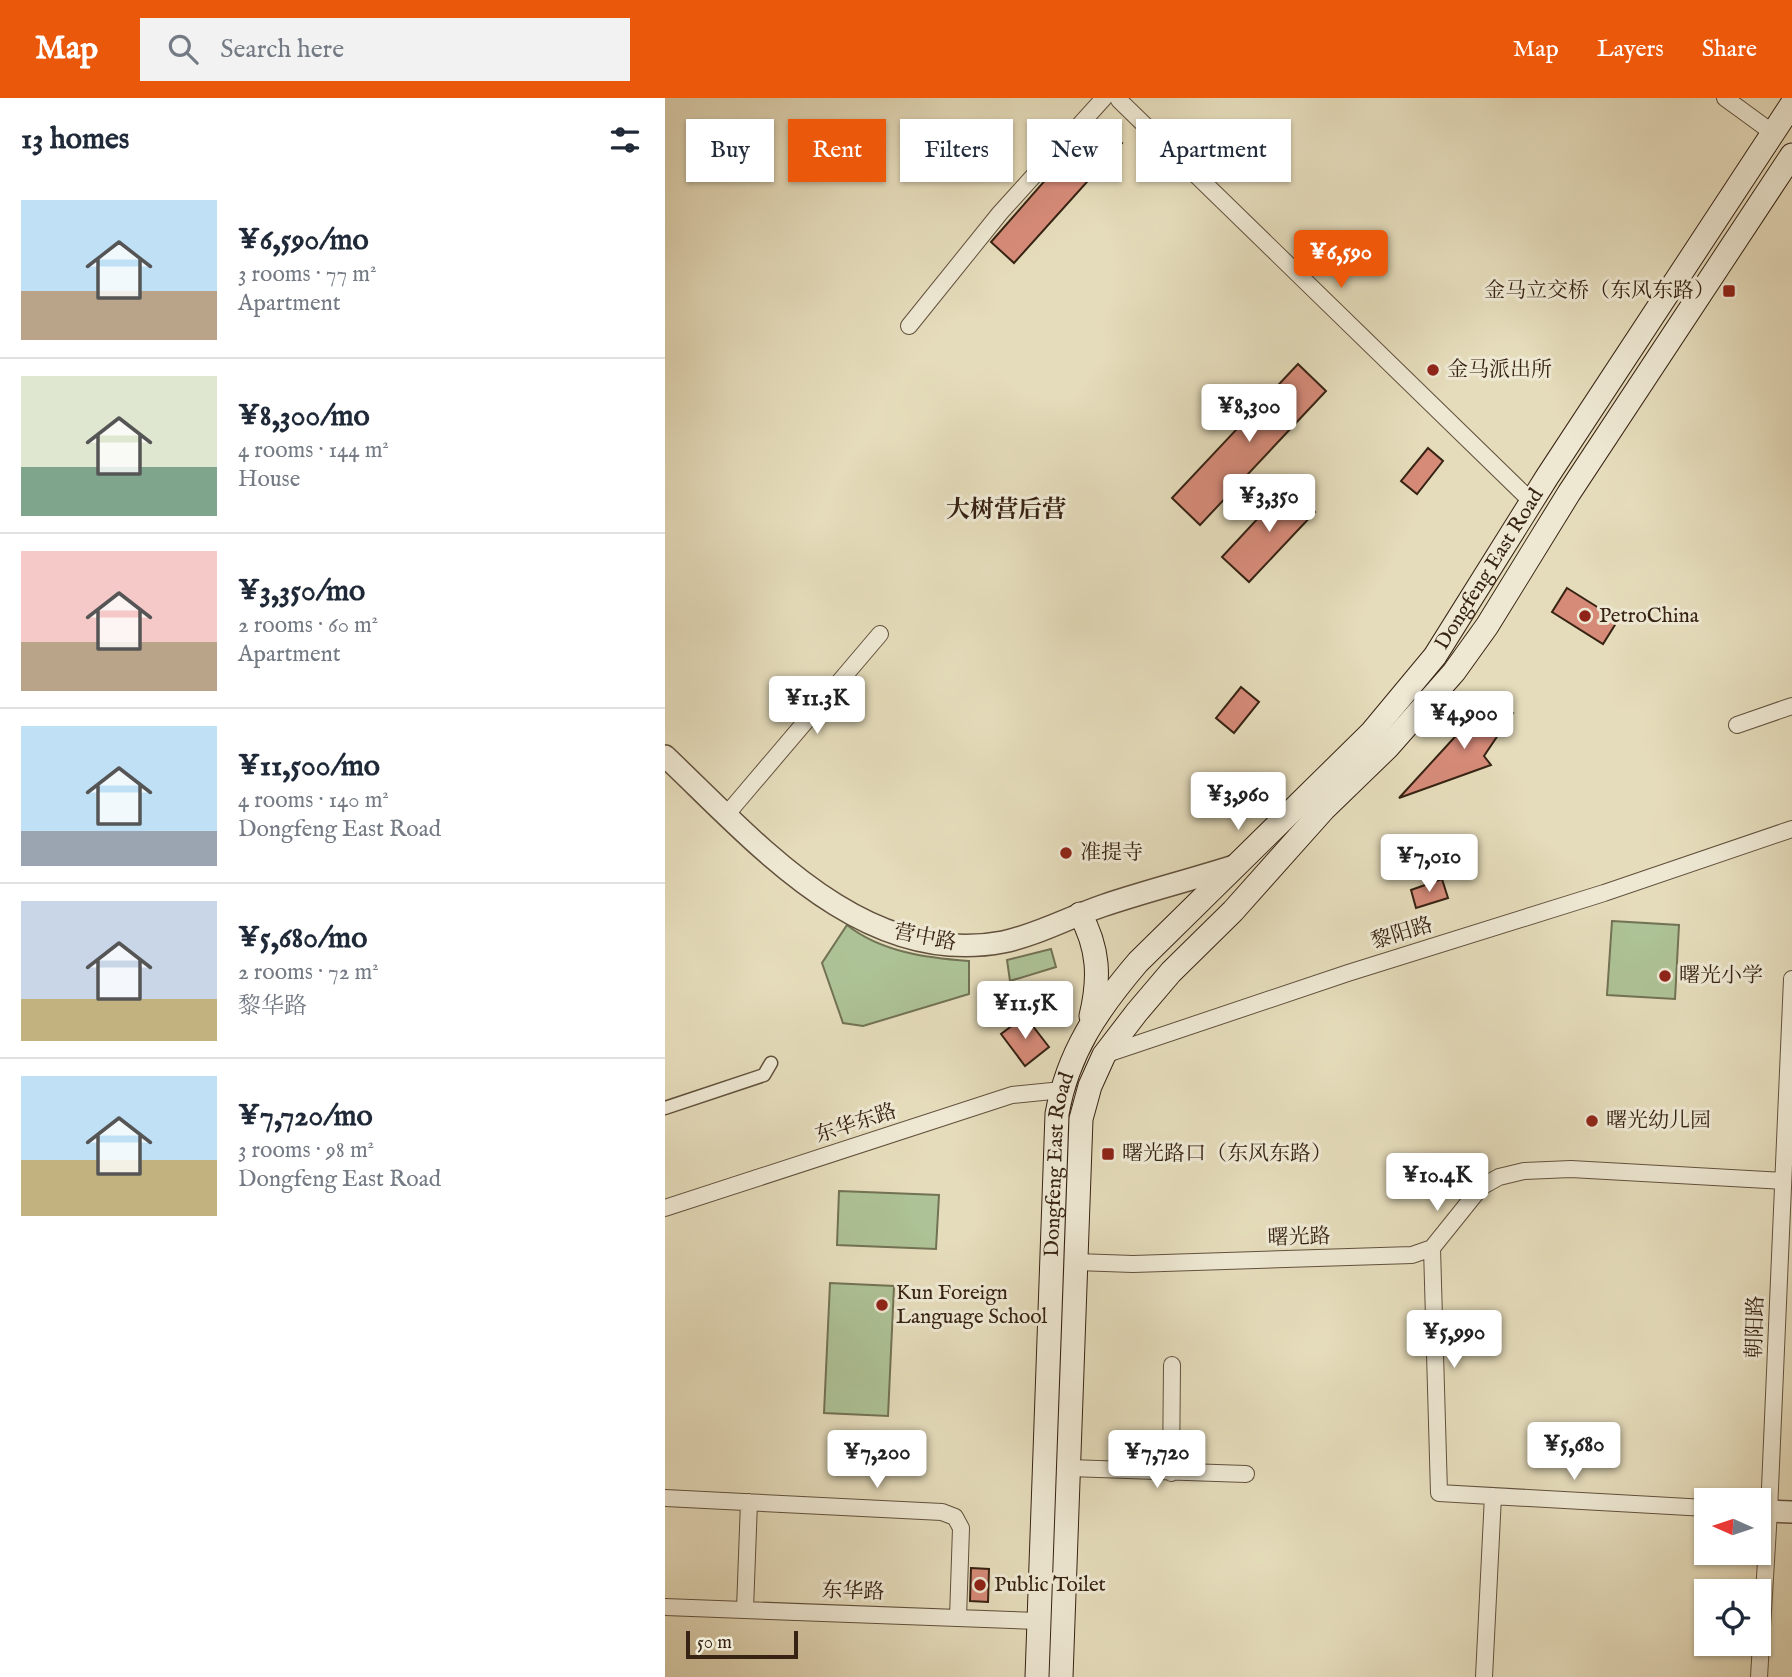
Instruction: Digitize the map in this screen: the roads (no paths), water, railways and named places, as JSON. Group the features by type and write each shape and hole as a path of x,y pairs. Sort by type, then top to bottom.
{"main road":[{"name":"Dongfeng East Road","path":"1037,1677 1055,1155 1062,1090 1088,1027 1109,995 1137,962 1371,733 1435,656 1532,502 1792,104"},
{"name":"Dongfeng East Road","path":"1061,1677 1081,1119 1090,1086 1104,1055 1171,972 1233,911 1324,809 1388,747 1454,672 1792,155"},
{"path":"1080,914 1092,936 1096,961 1095,999 1088,1027"}],"street":[{"path":"909,326 984,232 1114,98 1532,502"},
{"path":"1725,98 1773,133"},
{"path":"727,814 880,634"},
{"path":"1737,725 1792,706"},
{"name":"营中路","path":"665,756 777,861 846,913 874,927 934,944 1005,942 1080,914 1234,866"},
{"name":"黎阳路","path":"1104,1055 1792,831"},
{"name":"朝阳路","path":"1765,1488 1790,1073 1792,979"},
{"path":"665,1108 764,1075 771,1063"},
{"name":"东华东路","path":"665,1208 1012,1095 1062,1090"},
{"path":"1694,1507 1439,1493 1432,1248 1481,1187 1499,1177 1524,1171 1571,1169 1783,1181"},
{"name":"曙光路","path":"1076,1262 1133,1264 1412,1255 1432,1248"},
{"path":"1171,1473 1172,1365"},
{"path":"1069,1468 1246,1474"},
{"path":"1483,1677 1493,1496"},
{"path":"665,1498 943,1512 955,1517 961,1528 958,1618"},
{"path":"745,1609 748,1502"},
{"path":"1771,1511 1792,1512"},
{"name":"朝阳路","path":"1759,1677 1762,1565"},
{"name":"东华路","path":"665,1607 1039,1621"}],"place":[{"name":"金马立交桥（东风东路）","path":"1729,291"},
{"name":"金马派出所","path":"1433,370"},
{"name":"PetroChina","path":"1585,616"},
{"name":"准提寺","path":"1066,853"},
{"name":"曙光小学","path":"1665,976"},
{"name":"曙光幼儿园","path":"1592,1121"},
{"name":"曙光路口（东风东路）","path":"1108,1154"},
{"name":"Kun Foreign Language School","path":"882,1305"},
{"name":"Public Toilet","path":"980,1585"}],"district":[{"name":"大树营后营","path":"1006,510"}]}
